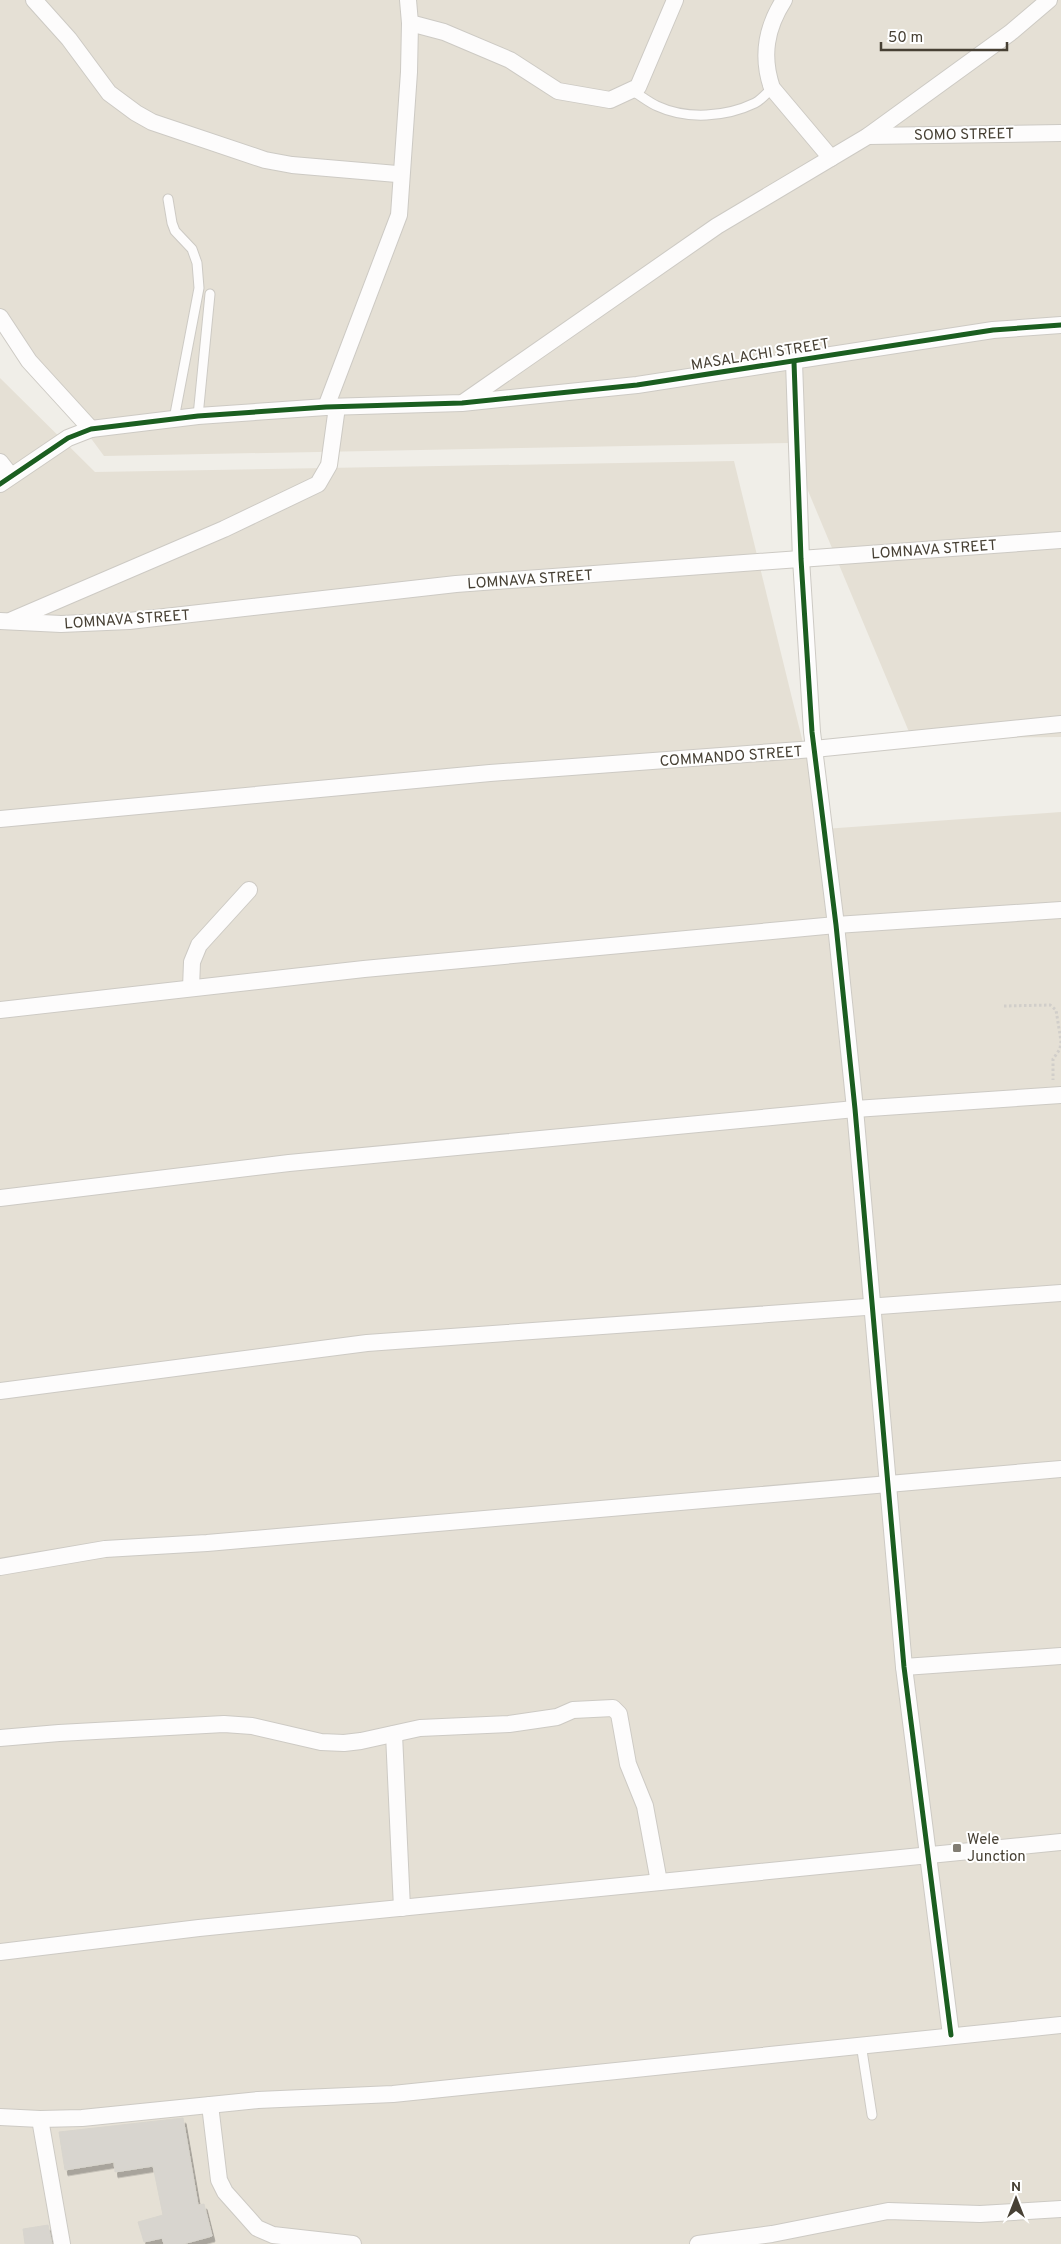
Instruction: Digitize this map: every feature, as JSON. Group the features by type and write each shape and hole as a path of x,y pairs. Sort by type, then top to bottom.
{"street":[{"path":"34,0 69,39 109,93 152,122 265,160 292,165 397,174 400,176"},
{"path":"5,621 224,529 318,484 329,465 332,407 396,227 401,201 400,176 409,72 410,23 408,0"},
{"path":"410,23 444,32 510,60 558,91 610,100 638,87 675,0"},
{"path":"784,0 774,16 767,34 768,76 772,88 831,158"},
{"path":"462,403 718,226 868,136 1010,33 1049,0"},
{"name":"SOMO STREET","path":"868,136 1061,133"},
{"path":"0,317 29,361 91,429"},
{"name":"MASALACHI STREET","path":"5,480 68,438 91,429 198,416 332,407 462,403 637,385 993,330 1061,325"},
{"path":"794,362 801,559 814,749 836,925 855,1109 873,1306 886,1484 904,1667 951,2035"},
{"path":"0,462 5,480"},
{"name":"LOMNAVA STREET","path":"5,621 61,624 129,620 456,584 1061,540"},
{"name":"COMMANDO STREET","path":"0,819 248,794 814,749 1061,724"},
{"path":"191,988 192,962 199,945 249,890"},
{"path":"0,1010 364,969 836,925 1061,910"},
{"path":"0,1198 289,1162 855,1109 1057,1096"},
{"path":"0,1391 367,1344 1061,1293"},
{"path":"0,1567 105,1549 217,1543 1061,1469"},
{"path":"904,1667 1061,1656"},
{"path":"0,1738 59,1732 224,1724 252,1726 321,1742 360,1742 429,1727 509,1724 557,1717 573,1710 597,1708 617,1710 628,1764 645,1806 659,1882"},
{"path":"394,1734 402,1908"},
{"path":"0,1952 200,1928 1061,1842"},
{"path":"0,2117 40,2119 82,2118 258,2100 402,2093 861,2044 1061,2025"},
{"path":"210,2105 219,2180 225,2192 257,2228 273,2235 353,2244"},
{"path":"40,2119 62,2244"},
{"path":"698,2244 772,2234 888,2211 980,2214 1061,2209"}],"lane":[{"path":"631,90 665,109 698,115 736,110 757,102 772,88"},
{"path":"168,199 175,231 192,248 197,263 200,288 174,419"},
{"path":"198,416 210,294"},
{"path":"861,2044 872,2115"}],"path":[{"path":"1004,1006 1050,1005 1056,1010 1061,1041 1060,1049 1053,1059 1057,1096"}],"shaded area":[{"path":"0,0 1061,0 1061,737 912,739 788,443 104,456 0,315"},
{"path":"0,378 95,472 734,461 824,829 1061,812 1061,2244 0,2244"}],"building":[{"path":"183,2118 198,2205 204,2204 212,2236 183,2244 164,2244 162,2238 144,2242 138,2222 163,2215 153,2166 115,2172 114,2162 65,2170 59,2132"},
{"path":"48,2225 52,2244 25,2244 23,2229"}],"cycle path":[{"path":"0,484 68,438 91,429 198,416 326,407 462,403 637,385 993,330 1061,325"},
{"path":"794,362 801,559 812,732 836,925 855,1109 904,1667 951,2035"}],"place":[{"name":"Wele Junction","path":"957,1848"}]}
